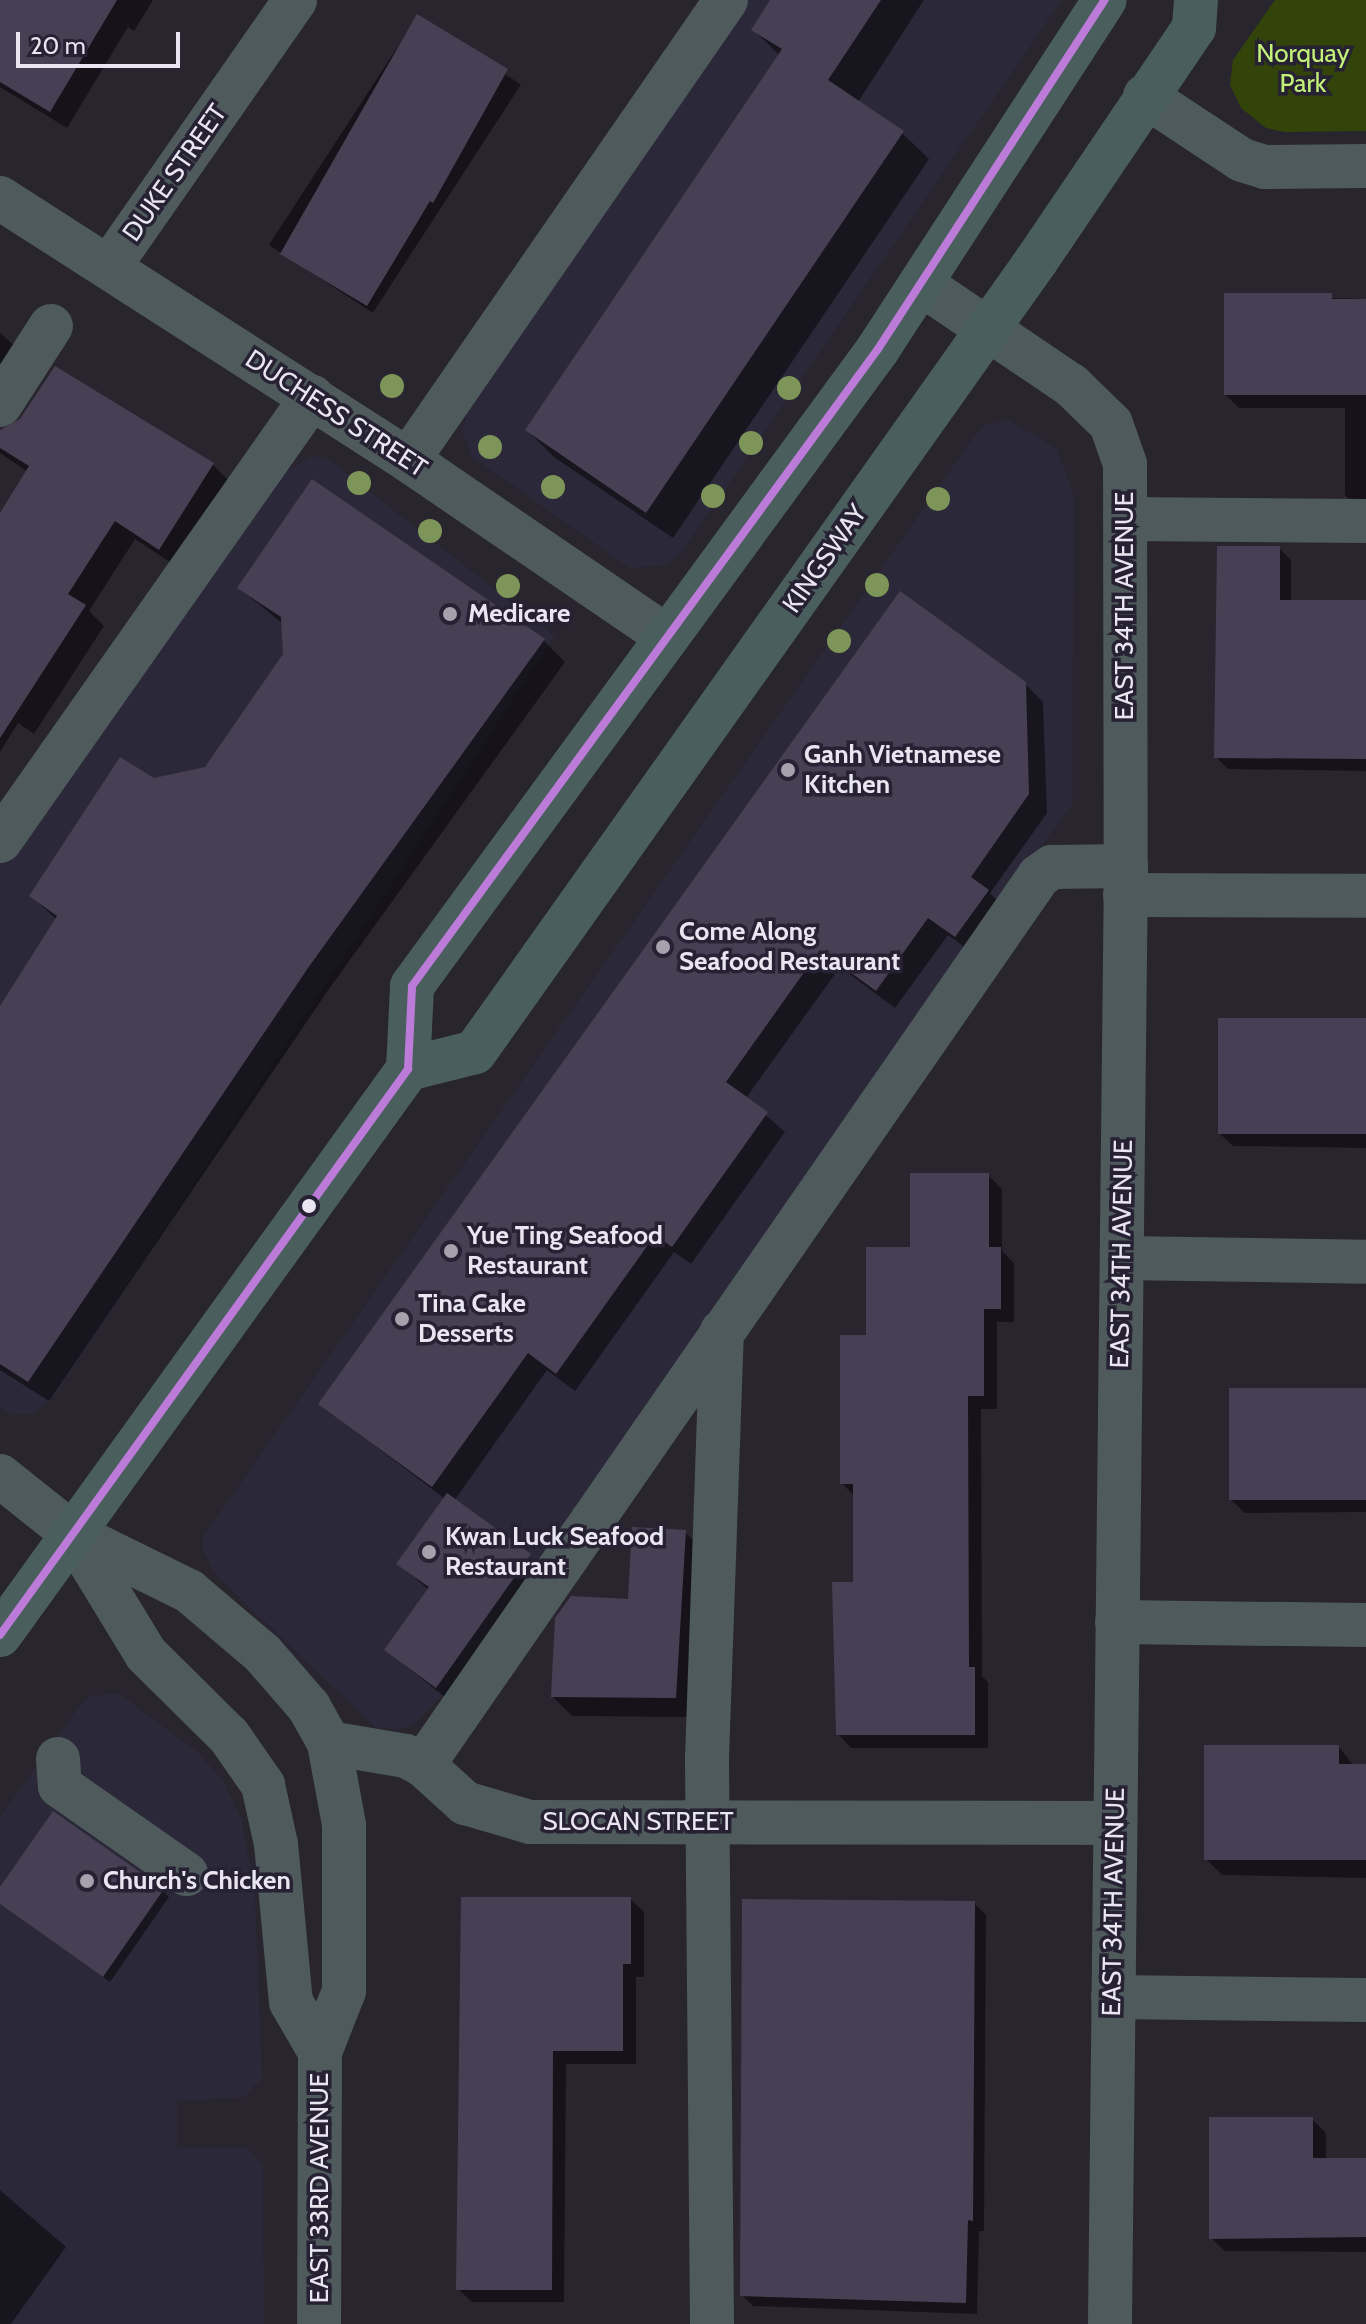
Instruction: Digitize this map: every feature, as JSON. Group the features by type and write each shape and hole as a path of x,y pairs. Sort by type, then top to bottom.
{"main road":[{"path":"0,1635 408,1069 412,986 921,284 1105,0"},
{"name":"KINGSWAY","path":"408,1069 475,1052 988,329 1194,28 1196,0"}],"street":[{"name":"DUKE STREET","path":"109,267 295,0"},
{"path":"408,460 726,0"},
{"path":"1145,96 1242,160 1265,167 1366,166"},
{"name":"DUCHESS STREET","path":"0,198 408,460 667,637"},
{"name":"EAST 34TH AVENUE","path":"921,284 1071,385 1111,424 1125,464 1122,1258 1110,2324"},
{"path":"0,405 51,326"},
{"path":"3,829 312,397"},
{"path":"1125,519 1366,521"},
{"path":"423,1765 1039,876 1052,867 1125,880 1366,896"},
{"path":"1122,1258 1366,1262"},
{"path":"712,2324 708,1822 722,1331"},
{"path":"0,1476 73,1534 189,1591 263,1654 309,1707 329,1743"},
{"name":"EAST 33RD AVENUE","path":"73,1534 146,1654 229,1736 263,1785 276,1844 291,2002 320,2052"},
{"path":"1117,1622 1366,1625"},
{"name":"EAST 33RD AVENUE","path":"319,2324 320,2052 344,1991 344,1825 329,1743"},
{"name":"SLOCAN STREET","path":"329,1743 388,1750 423,1765 465,1803 530,1822 1115,1823"},
{"path":"58,1759 60,1786 186,1874"},
{"path":"1113,1997 1366,2000"}],"shaded area":[{"path":"726,0 1062,0 681,553 666,565 630,568 471,456 462,431 469,404"},
{"path":"1008,420 1057,449 1074,496 1072,805 1040,848 1039,876 459,1708 440,1698 414,1724 399,1730 375,1727 216,1575 203,1550 203,1537 970,442 985,425"},
{"path":"310,457 325,457 555,636 57,1392 33,1414 13,1415 0,1408 0,841 270,459 287,471"},
{"path":"118,1693 197,1752 223,1780 241,1818 255,1894 262,2078 244,2097 177,2101 177,2148 247,2148 263,2165 264,2324 0,2324 0,1817 80,1705 91,1696"}],"green space":[{"name":"Norquay Park","path":"1275,0 1366,0 1366,131 1284,132 1266,128 1241,108 1230,85 1233,60"}],"building":[{"path":"0,0 117,0 50,112 0,82"},
{"path":"770,0 881,0 828,80 904,131 646,513 525,430 782,49 751,30"},
{"path":"417,14 508,69 433,203 430,201 367,306 280,254"},
{"path":"1224,293 1332,293 1332,299 1366,299 1366,395 1224,395"},
{"path":"55,366 214,463 159,550 115,521 68,594 86,605 0,738 0,513 29,466 0,448 0,430 20,419"},
{"path":"312,479 545,639 308,968 28,1382 0,1364 0,1006 57,916 29,896 120,757 154,778 205,767 283,654 281,617 237,588"},
{"path":"1217,546 1280,546 1280,600 1366,600 1366,759 1214,758"},
{"path":"900,591 1026,682 1029,794 971,877 989,890 955,937 928,918 876,991 820,950 726,1082 768,1112 672,1247 655,1235 556,1374 528,1353 432,1487 318,1404"},
{"path":"1218,1018 1366,1018 1366,1134 1218,1134"},
{"path":"910,1173 989,1173 989,1247 1001,1247 1001,1309 984,1309 984,1396 968,1396 969,1667 975,1667 975,1735 836,1735 832,1582 853,1582 853,1484 840,1484 840,1335 866,1335 866,1247 910,1247"},
{"path":"1229,1388 1366,1388 1366,1500 1229,1500"},
{"path":"447,1493 531,1554 436,1688 384,1650 429,1587 396,1564"},
{"path":"632,1527 686,1530 676,1698 551,1697 555,1618 571,1596 628,1599"},
{"path":"1204,1745 1339,1745 1339,1764 1366,1764 1366,1860 1204,1860"},
{"name":"Church's Chicken","path":"53,1811 164,1889 103,1977 0,1904 0,1887"},
{"path":"461,1897 631,1897 631,1964 623,1964 623,2051 553,2051 552,2290 456,2290"},
{"path":"742,1899 975,1901 973,2221 968,2220 966,2303 740,2296"},
{"path":"1209,2117 1313,2117 1313,2158 1366,2158 1366,2237 1209,2239"}],"transit line":[{"path":"0,1635 408,1069 412,986 878,349 1105,0"}],"place":[{"name":"Medicare","path":"450,614"},
{"name":"Ganh Vietnamese Kitchen","path":"788,770"},
{"name":"Come Along Seafood Restaurant","path":"663,947"},
{"name":"Yue Ting Seafood Restaurant","path":"451,1251"},
{"name":"Tina Cake Desserts","path":"402,1319"},
{"name":"Kwan Luck Seafood Restaurant","path":"429,1552"},
{"name":"Church's Chicken","path":"87,1881"}]}
